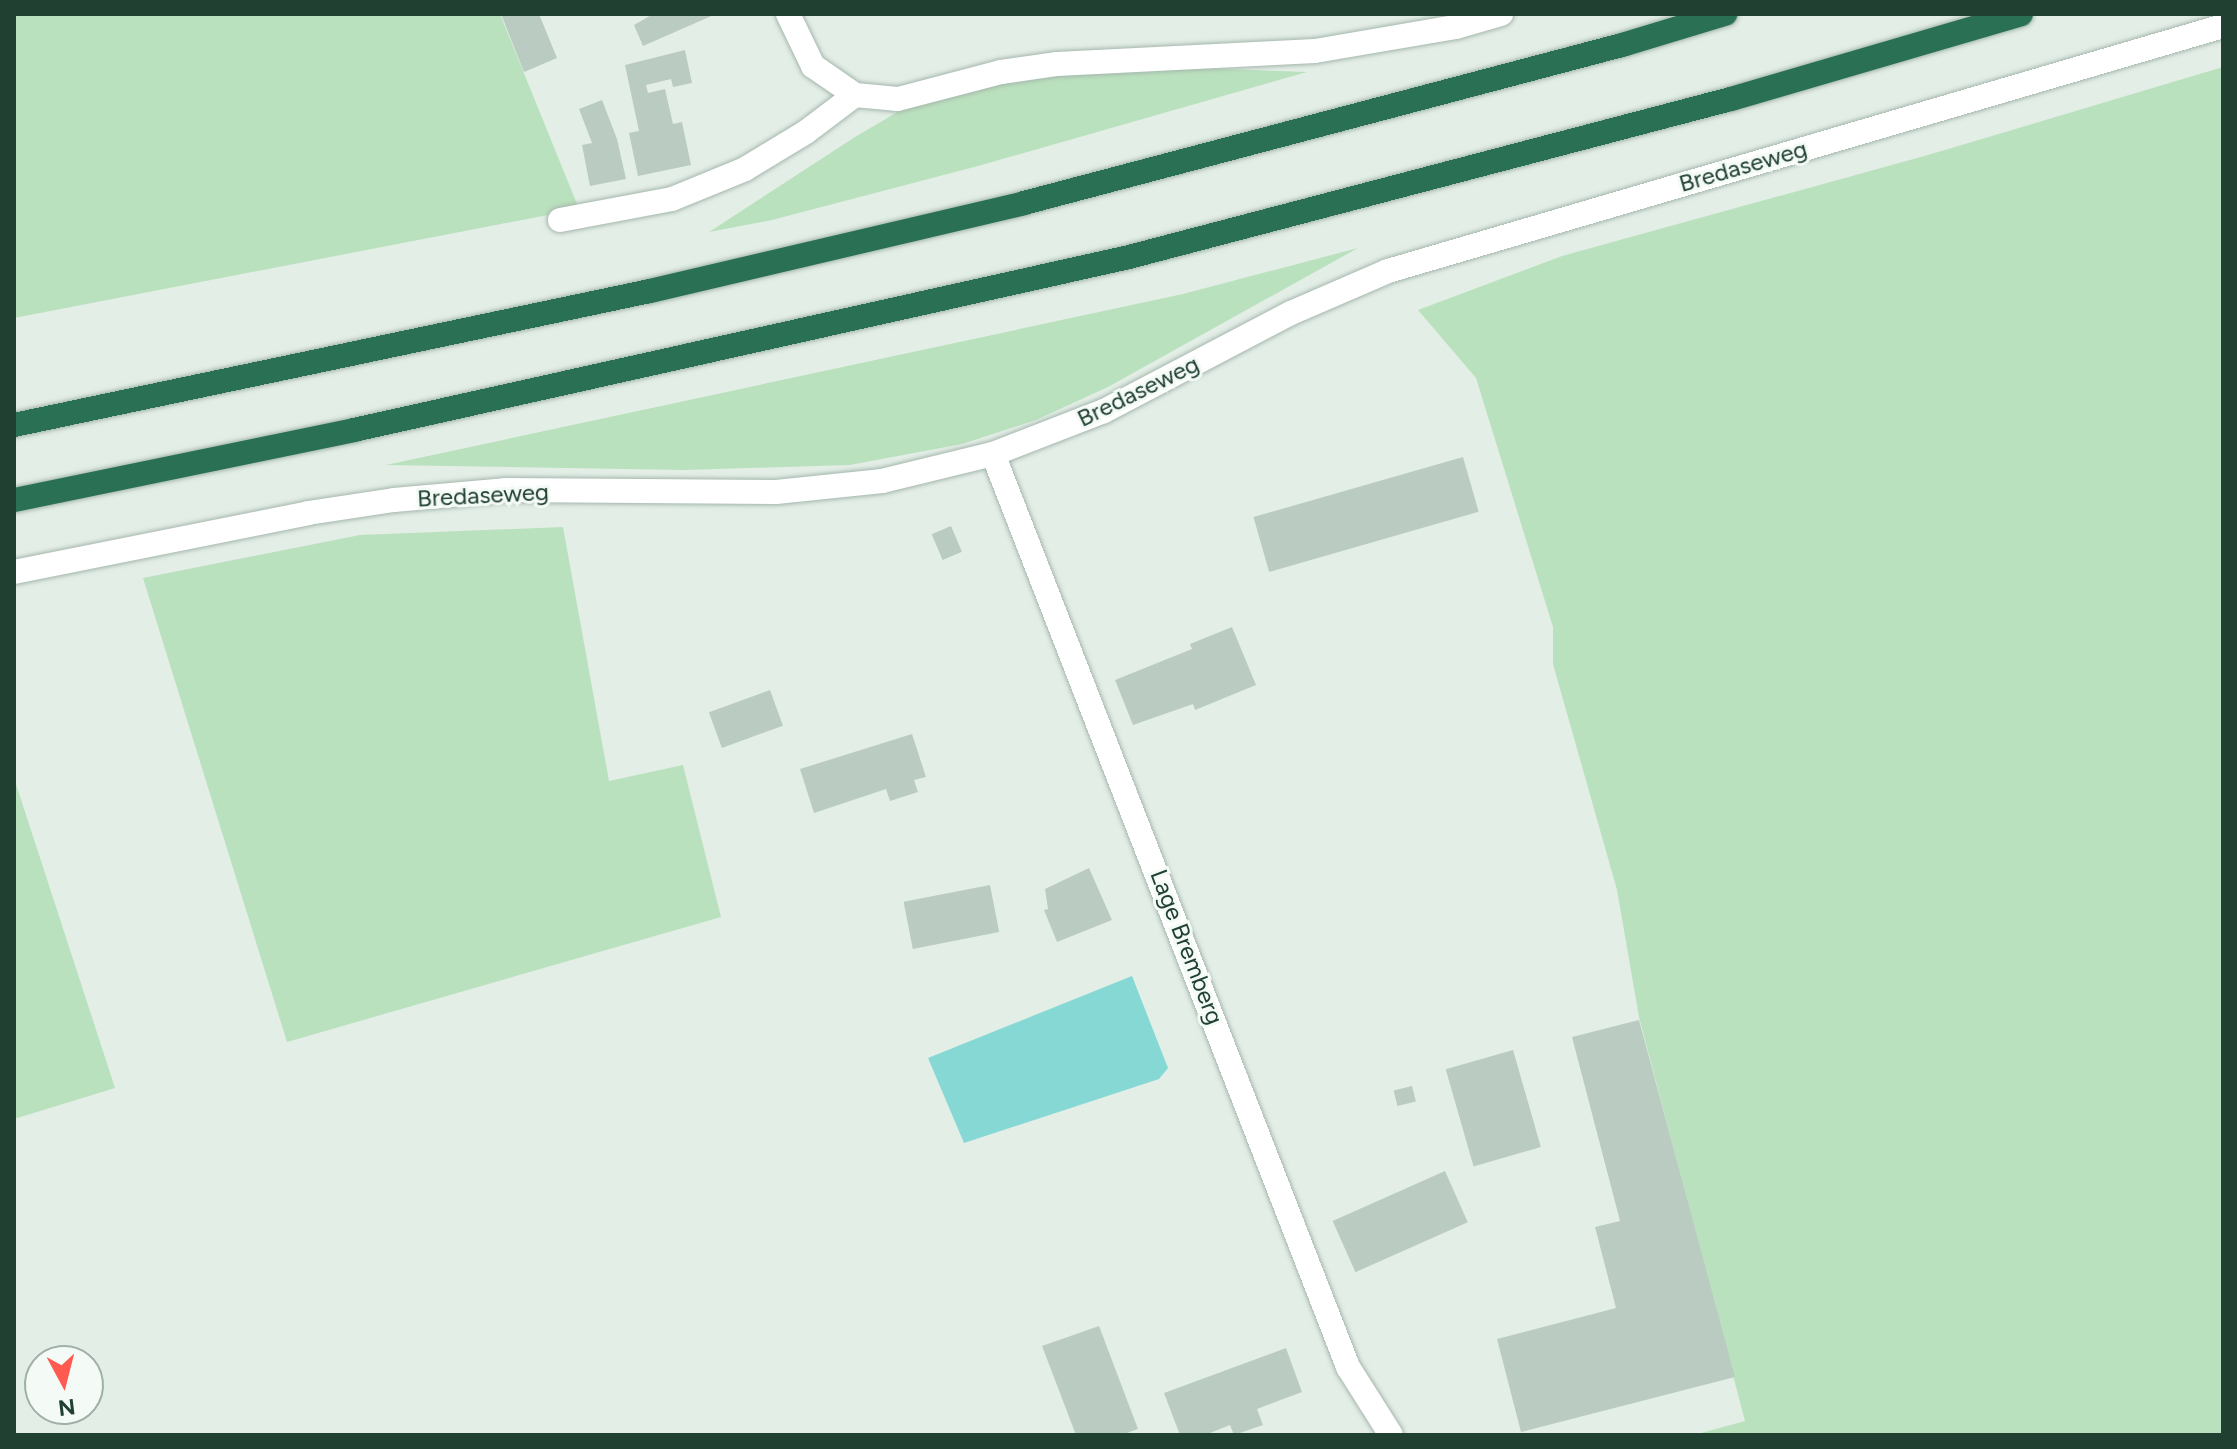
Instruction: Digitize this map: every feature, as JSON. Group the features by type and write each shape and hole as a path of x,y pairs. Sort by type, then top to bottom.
{"highway":[{"path":"14,425 650,291 1024,203 1622,45 1725,14"},
{"path":"14,500 354,430 1129,257 1731,99 2021,14"}],"street":[{"path":"788,14 813,66 855,95 898,99 1001,72 1057,64 1315,51 1456,27 1501,14"},
{"name":"Bredaseweg","path":"14,572 308,513 394,500 505,490 776,492 882,481 993,454 1104,411 1291,313 1388,271 2223,26"},
{"path":"560,220 672,199 745,169 806,132 855,95"},
{"name":"Lage Bremberg","path":"993,454 1075,658 1348,1367 1391,1435"}],"green space":[{"path":"14,14 500,14 579,209 14,318"},
{"path":"1143,66 1307,72 978,166 772,220 709,232 855,137 935,90"},
{"path":"2223,67 2223,1435 1694,1435 1745,1421 1639,1017 1617,890 1553,664 1553,627 1476,378 1418,310 1562,256 1928,155"},
{"path":"1358,248 1108,387 1036,420 962,444 850,465 685,470 386,465 1183,294"},
{"path":"563,527 609,781 683,765 721,917 287,1042 143,578 360,535"},
{"path":"14,778 115,1088 14,1119"}],"water":[{"path":"1132,976 1168,1068 1159,1079 964,1143 928,1058"}],"building":[{"path":"501,14 539,14 557,58 524,72"},
{"path":"653,14 716,14 643,46 634,25"},
{"path":"685,50 692,83 673,87 671,79 646,85 648,93 665,89 673,124 682,122 691,165 638,176 629,133 639,131 625,65"},
{"path":"602,100 617,139 626,179 590,186 582,145 592,143 579,109"},
{"path":"1463,457 1479,512 1269,572 1253,517"},
{"path":"951,526 962,552 943,560 932,534"},
{"path":"1232,627 1256,685 1195,710 1193,704 1133,725 1115,680 1192,649 1190,644"},
{"path":"770,690 783,726 722,748 709,712"},
{"path":"912,734 926,777 914,780 918,792 890,801 886,789 814,813 800,769"},
{"path":"1089,868 1112,920 1057,942 1044,910 1048,909 1045,889"},
{"path":"990,885 999,932 913,949 904,902"},
{"path":"1639,1020 1735,1377 1521,1432 1497,1339 1616,1308 1595,1227 1620,1221 1572,1037"},
{"path":"1513,1050 1541,1147 1474,1166 1446,1069"},
{"path":"1412,1086 1416,1102 1397,1106 1394,1091"},
{"path":"1445,1171 1468,1222 1355,1272 1333,1221"},
{"path":"1099,1326 1138,1429 1121,1435 1076,1435 1042,1346"},
{"path":"1286,1348 1302,1392 1257,1409 1263,1425 1234,1435 1230,1425 1205,1435 1180,1435 1164,1393"}]}
